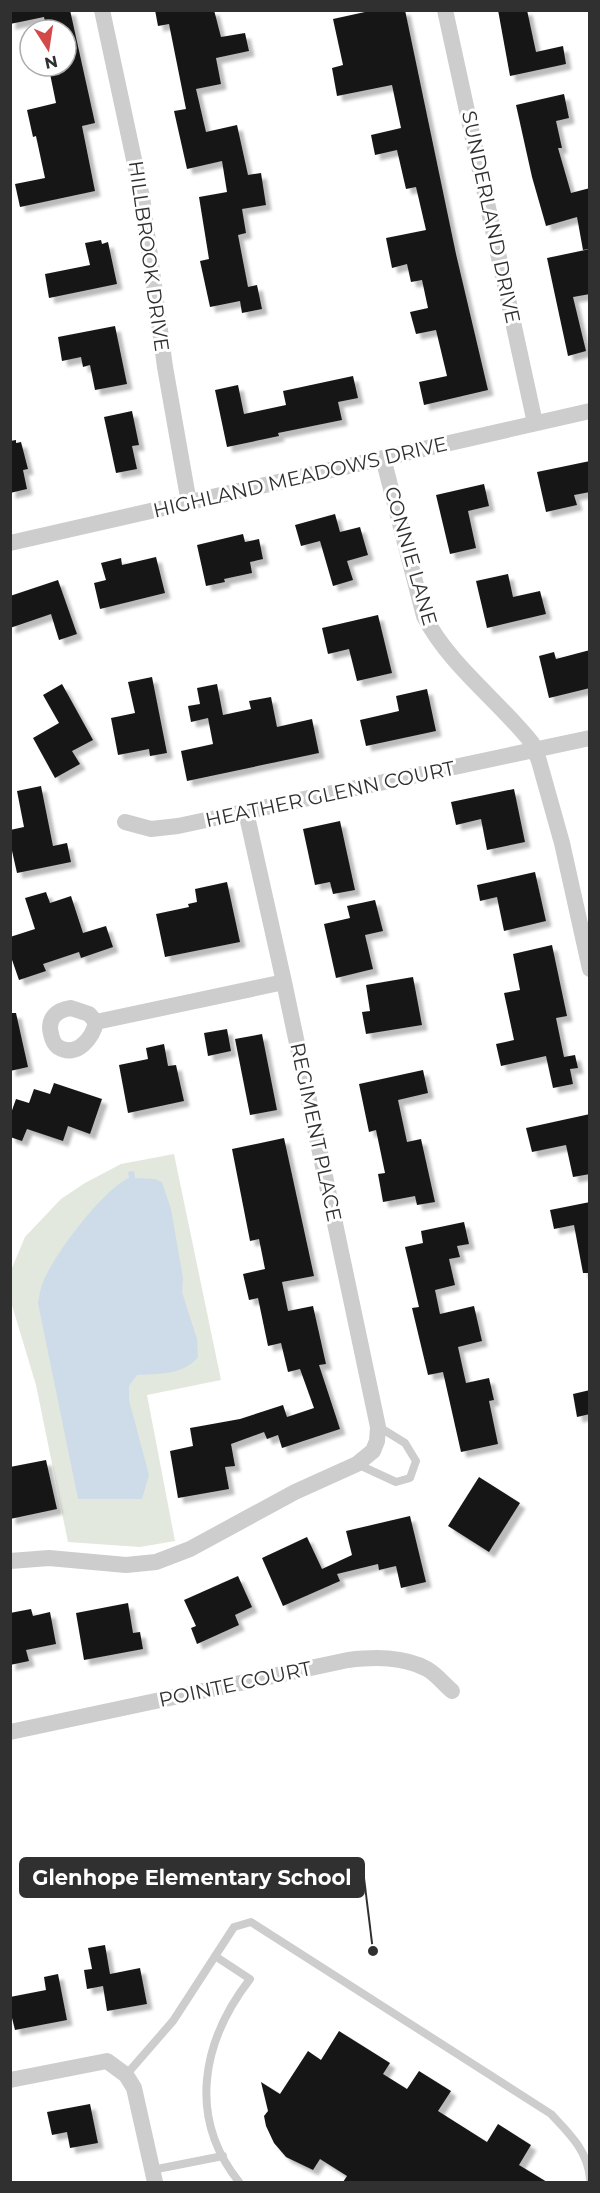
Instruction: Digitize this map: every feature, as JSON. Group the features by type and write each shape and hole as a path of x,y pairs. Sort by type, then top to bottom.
{"street":[{"name":"HILLBROOK DRIVE","path":"102,10 142,196 165,367 189,503"},
{"name":"SUNDERLAND DRIVE","path":"445,10 535,423"},
{"name":"HIGHLAND MEADOWS DRIVE","path":"10,543 590,411"},
{"name":"CONNIE LANE","path":"383,458 424,616 434,635 450,655 520,729 536,751 561,843 590,969"},
{"name":"HEATHER GLENN COURT","path":"125,822 152,829 178,826 590,738"},
{"name":"REGIMENT PLACE","path":"246,812 378,1427 377,1441 372,1451 357,1464"},
{"path":"96,1022 284,982"},
{"path":"10,1561 49,1558 126,1565 156,1562 190,1549 295,1492 357,1464"},
{"name":"POINTE COURT","path":"10,1732 336,1662 371,1657 400,1660 427,1669 452,1691"},
{"path":"10,2080 107,2061 121,2072 134,2088 154,2176"}],"lane":[{"path":"357,1464 396,1482 410,1478 417,1461 405,1443 378,1427"},
{"path":"121,2072 173,2021 234,1927 251,1922 551,2114 577,2141 590,2179"},
{"path":"215,1956 250,1979 224,2021 210,2055 205,2085 208,2117 218,2149 239,2182"},
{"path":"154,2176 223,2156"}],"shaded area":[{"path":"174,1154 221,1380 147,1395 175,1541 140,1547 68,1542 36,1385 11,1302 12,1268 25,1237 61,1199 121,1164"}],"water":[{"path":"134,1171 135,1178 155,1179 162,1182 171,1209 183,1278 182,1292 197,1339 198,1357 186,1367 178,1370 162,1374 137,1375 129,1386 129,1400 149,1475 142,1499 78,1499 38,1301 47,1273 79,1225 106,1196 129,1178 128,1172"}],"building":[{"path":"10,10 70,10 72,18 18,18 18,22 10,24"},
{"path":"155,10 214,10 221,37 245,33 249,51 216,58 221,84 196,89 206,132 237,125 248,175 261,173 266,205 242,209 246,233 238,235 248,287 257,285 262,309 242,313 240,301 210,307 200,261 209,259 199,197 227,192 222,161 187,169 174,111 186,109 169,24 158,26"},
{"path":"374,10 405,10 456,254 488,390 424,405 419,382 447,376 436,330 416,334 410,312 428,308 422,280 411,282 407,264 392,268 386,238 426,230 416,187 406,189 397,150 375,155 371,135 401,128 392,85 337,96 332,68 343,65 333,19"},
{"path":"498,10 527,10 536,52 563,46 566,64 510,76"},
{"path":"78,46 95,123 82,126 95,191 20,207 15,184 45,178 36,136 33,137 27,110 56,103 51,78 78,78"},
{"path":"564,94 569,118 556,121 562,148 558,148 571,193 590,188 590,249 583,250 577,217 546,226 516,105"},
{"path":"101,240 102,244 108,242 117,284 49,298 45,274 90,265 85,243"},
{"path":"590,249 590,294 573,297 586,351 568,356 547,258"},
{"path":"115,326 127,384 95,390 90,365 83,367 81,357 62,361 58,337"},
{"path":"353,376 358,398 338,402 342,420 278,433 279,436 227,447 215,390 238,385 244,414 286,405 283,391"},
{"path":"132,411 139,445 132,446 137,469 116,473 104,417"},
{"path":"16,440 16,443 21,442 28,469 23,470 27,489 10,493 10,441"},
{"path":"590,461 590,492 574,495 577,505 546,512 537,472"},
{"path":"484,484 489,506 468,511 476,548 450,554 436,495"},
{"path":"335,514 340,532 360,527 368,555 347,561 353,580 333,586 320,541 301,546 295,525"},
{"path":"243,534 245,542 259,539 263,559 250,562 252,573 224,579 225,582 206,586 197,545"},
{"path":"156,557 165,593 100,609 94,583 106,580 101,563 121,558 122,565"},
{"path":"508,574 513,597 540,591 546,614 487,628 476,581"},
{"path":"58,580 77,634 59,640 51,614 10,628 10,596"},
{"path":"378,615 392,673 357,681 349,649 328,654 322,628"},
{"path":"590,650 590,688 549,698 539,656 554,652 556,659"},
{"path":"152,677 167,753 150,756 149,749 118,755 111,718 135,713 128,682"},
{"path":"62,684 93,740 72,751 80,764 55,778 33,738 59,723 43,695"},
{"path":"217,684 223,715 251,709 249,701 271,697 277,727 312,719 319,753 187,781 181,751 213,744 208,718 191,722 188,706 200,704 197,688"},
{"path":"427,689 436,731 366,746 360,720 399,711 396,696"},
{"path":"41,786 53,846 67,843 71,862 17,873 10,842 10,830 24,827 17,791"},
{"path":"514,789 525,842 487,850 481,819 456,825 451,802"},
{"path":"340,821 355,890 333,894 330,882 315,885 303,829"},
{"path":"535,872 546,921 504,931 497,897 480,901 477,885"},
{"path":"227,882 240,942 165,957 156,914 189,907 188,904 197,902 195,889"},
{"path":"46,892 50,903 71,896 83,933 106,926 113,947 81,958 79,952 43,964 46,971 19,980 10,954 10,937 35,929 25,898"},
{"path":"375,900 383,931 365,935 373,969 336,978 324,924 350,918 347,906"},
{"path":"552,945 567,1016 556,1018 564,1057 575,1055 578,1068 570,1069 573,1084 553,1088 546,1056 501,1066 496,1044 514,1040 504,993 520,990 513,954"},
{"path":"413,977 422,1025 366,1034 362,1012 370,1011 366,985"},
{"path":"10,1013 16,1013 28,1067 10,1071"},
{"path":"227,1029 231,1051 208,1056 204,1033"},
{"path":"262,1034 277,1110 250,1115 235,1039"},
{"path":"164,1044 168,1066 176,1065 184,1101 128,1113 119,1065 148,1059 146,1048"},
{"path":"423,1070 428,1093 398,1100 407,1142 421,1139 435,1202 417,1205 415,1196 383,1202 378,1174 385,1173 376,1130 369,1132 359,1084"},
{"path":"54,1083 102,1099 90,1134 68,1126 63,1141 27,1129 22,1141 10,1137 10,1116 16,1099 29,1103 34,1089 50,1094"},
{"path":"590,1114 590,1174 573,1177 566,1145 532,1152 526,1128"},
{"path":"284,1138 314,1276 282,1282 288,1311 313,1306 326,1364 319,1365 340,1429 282,1448 278,1435 267,1439 264,1432 231,1444 235,1466 225,1467 229,1489 178,1498 170,1451 193,1446 190,1428 240,1419 283,1405 287,1417 314,1408 300,1369 288,1372 281,1343 268,1346 258,1298 249,1300 243,1274 265,1269 259,1239 250,1241 232,1149"},
{"path":"590,1202 590,1273 583,1273 574,1225 554,1229 550,1210"},
{"path":"464,1222 469,1244 457,1246 460,1257 449,1259 455,1285 435,1290 440,1314 474,1306 482,1341 458,1347 466,1383 489,1378 494,1400 489,1401 498,1444 461,1452 443,1372 428,1375 412,1308 419,1307 405,1247 423,1243 421,1231"},
{"path":"590,1390 590,1414 577,1417 573,1394"},
{"path":"46,1460 57,1509 10,1519 10,1467"},
{"path":"479,1477 520,1503 489,1552 448,1526"},
{"path":"410,1516 426,1582 401,1588 396,1566 379,1570 378,1564 337,1574 340,1581 283,1606 262,1558 307,1537 322,1569 352,1555 346,1531"},
{"path":"238,1576 252,1607 235,1615 239,1625 197,1644 191,1628 196,1626 184,1600"},
{"path":"128,1603 133,1633 140,1632 143,1649 84,1660 76,1613"},
{"path":"31,1609 33,1616 50,1612 56,1644 26,1650 29,1661 10,1665 10,1613"},
{"path":"105,1945 110,1974 140,1968 147,2004 107,2011 103,1986 87,1989 84,1970 92,1969 88,1948"},
{"path":"58,1974 67,2020 15,2030 10,2010 10,1997 46,1990 44,1977"},
{"path":"339,2031 390,2063 383,2074 407,2089 419,2071 451,2091 438,2111 487,2142 498,2124 531,2145 519,2165 547,2182 343,2182 347,2176 320,2159 313,2170 286,2157 274,2143 266,2126 264,2116 268,2111 261,2082 280,2094 308,2051 321,2060"},
{"path":"90,2104 98,2143 70,2148 67,2132 52,2135 47,2112"}],"place":[{"name":"Glenhope Elementary School","path":"373,1951"}]}
